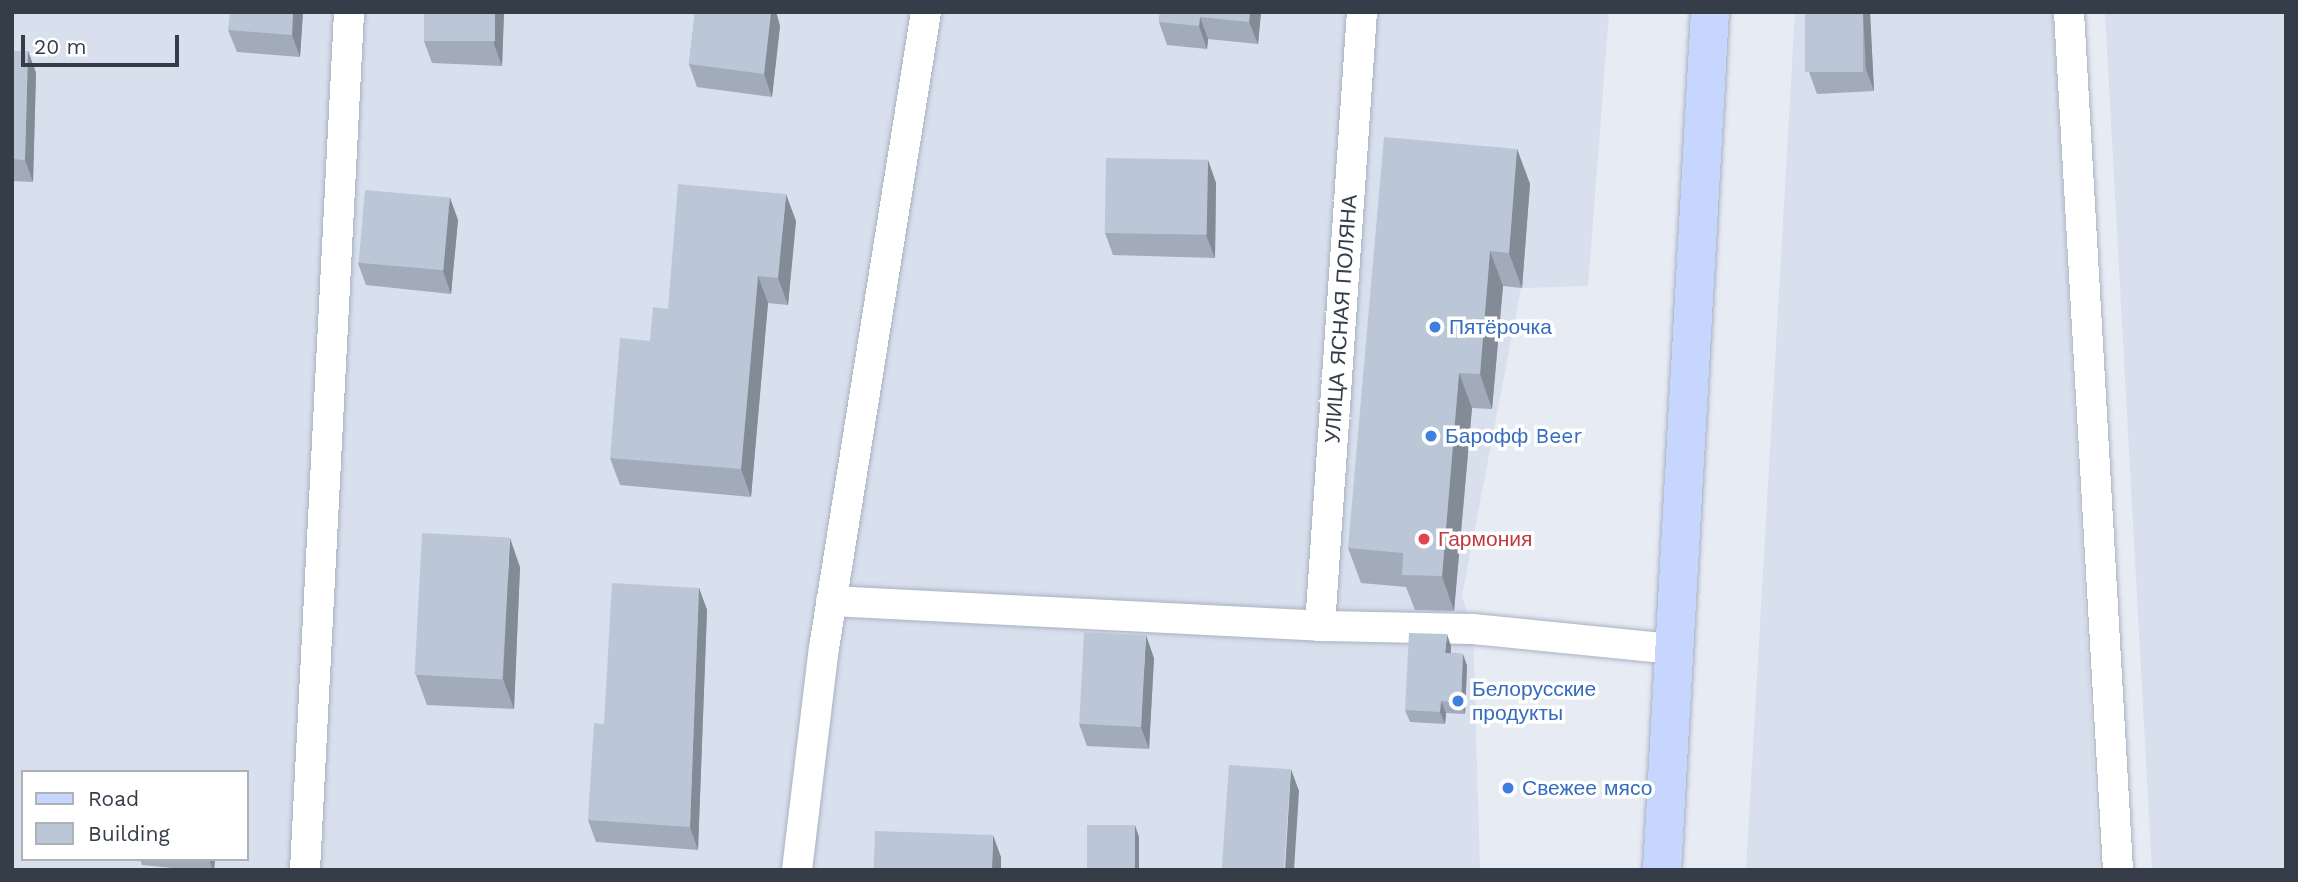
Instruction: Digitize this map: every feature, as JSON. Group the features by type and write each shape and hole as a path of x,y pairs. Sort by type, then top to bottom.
{"main road":[{"path":"1662,870 1710,12"}],"lane":[{"path":"304,870 349,12"},
{"path":"797,870 831,601 926,12"},
{"name":"УЛИЦА ЯСНАЯ ПОЛЯНА","path":"1320,626 1362,12"},
{"path":"2069,12 2118,870"},
{"path":"831,601 1320,626 1472,629 1674,649"}],"shaded area":[{"path":"12,12 1609,12 1588,286 1521,288 1462,596 1473,629 1480,870 12,870"},
{"path":"1795,12 2053,12 2099,870 1746,870"},
{"path":"2105,12 2286,12 2286,870 2152,870"}],"building":[{"path":"230,12 293,12 292,35 228,30"},
{"path":"424,12 495,12 495,41 424,41"},
{"path":"695,12 771,12 764,74 689,64"},
{"path":"1160,12 1250,12 1249,22 1200,17 1199,26 1159,22"},
{"path":"1805,12 1863,12 1863,72 1805,72"},
{"path":"12,51 28,51 25,160 12,159"},
{"path":"1384,137 1517,149 1509,253 1490,251 1480,374 1459,373 1442,576 1402,575 1403,553 1348,548"},
{"path":"1106,158 1208,160 1207,235 1105,233"},
{"path":"678,184 786,194 778,278 758,276 741,469 610,458 620,338 650,341 653,307 668,309"},
{"path":"365,190 450,197 443,270 359,263"},
{"path":"422,533 510,538 502,679 415,675"},
{"path":"612,583 699,588 690,827 588,820 594,723 604,724"},
{"path":"1084,632 1146,635 1141,727 1079,724"},
{"path":"1409,633 1447,634 1445,653 1463,654 1461,702 1441,701 1440,712 1405,710"},
{"path":"1229,765 1291,769 1284,870 1222,870"},
{"path":"1087,825 1135,825 1135,870 1087,870"},
{"path":"875,831 993,835 992,870 874,870"}],"place":[{"name":"Пятёрочка","path":"1435,327"},
{"name":"Барофф Beer","path":"1431,436"},
{"name":"Гармония","path":"1424,539"},
{"name":"Белорусские продукты","path":"1458,701"},
{"name":"Свежее мясо","path":"1508,788"}]}
